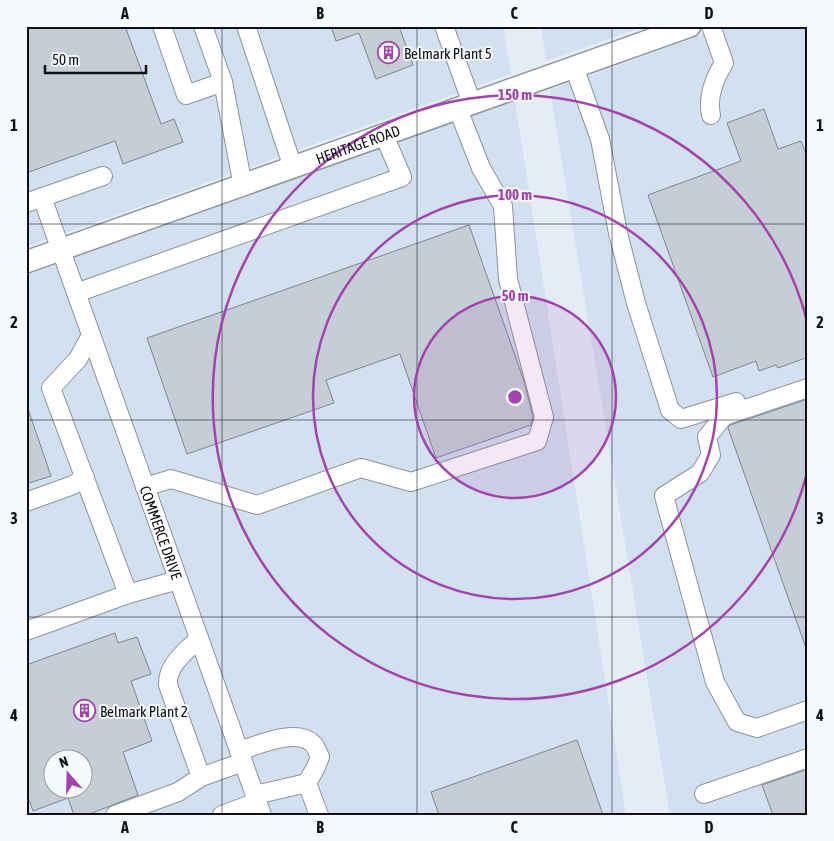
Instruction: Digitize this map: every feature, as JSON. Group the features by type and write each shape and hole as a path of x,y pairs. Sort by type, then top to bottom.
{"main road":[{"name":"HERITAGE ROAD","path":"26,262 690,26"}],"street":[{"path":"162,26 186,95 223,82"},
{"path":"204,26 223,82 243,186"},
{"path":"246,26 293,168"},
{"path":"145,487 171,479 257,505 361,468 411,482 537,441 544,417 508,280 503,206 481,168 444,26"},
{"path":"711,26 724,63 715,78 708,104 711,116"},
{"path":"574,68 600,139 618,233 636,303 670,410 681,420 808,379"},
{"path":"76,293 402,177 384,135"},
{"path":"34,200 103,176"},
{"name":"COMMERCE DRIVE","path":"34,200 61,250 258,804"},
{"path":"91,335 78,359 51,388 128,594"},
{"path":"808,388 724,416 707,437 711,455 700,473 664,496 715,682 737,722 757,728 808,710"},
{"path":"26,502 73,485 85,477"},
{"path":"26,630 128,594 178,580"},
{"path":"199,638 172,666 168,675 168,684 201,777"},
{"path":"115,815 178,792 201,777 286,737 301,736 313,743 320,757 307,783 258,804 222,815"},
{"path":"704,794 808,758"},
{"path":"307,783 319,815"}],"shaded area":[{"path":"26,26 503,26 511,74 26,247"},
{"path":"541,26 645,26 546,61"},
{"path":"726,26 808,26 808,815 670,815 550,90"},
{"path":"515,101 626,815 26,815 26,275"}],"building":[{"path":"26,26 125,26 161,124 174,119 183,142 123,164 115,141 26,173"},
{"name":"Belmark Plant 5","path":"331,26 399,26 413,65 376,79 359,33 336,41"},
{"path":"764,109 778,149 801,141 808,159 808,357 778,368 776,365 759,371 756,361 713,377 648,195 741,161 727,123"},
{"path":"469,225 524,381 533,417 531,425 436,458 400,354 326,380 334,403 187,454 147,338"},
{"path":"808,399 808,648 806,648 728,428 730,425"},
{"path":"28,409 51,476 26,484 26,410"},
{"name":"Belmark Plant 2","path":"115,633 118,643 137,637 151,674 131,681 152,741 123,752 138,795 87,815 74,815 68,798 33,811 26,792 26,665"},
{"path":"577,740 603,815 439,815 431,792"},
{"path":"808,769 808,815 773,815 762,785"}],"place":[{"name":"Belmark Plant 5","path":"388,53"},
{"name":"Belmark Plant 2","path":"84,711"}]}
